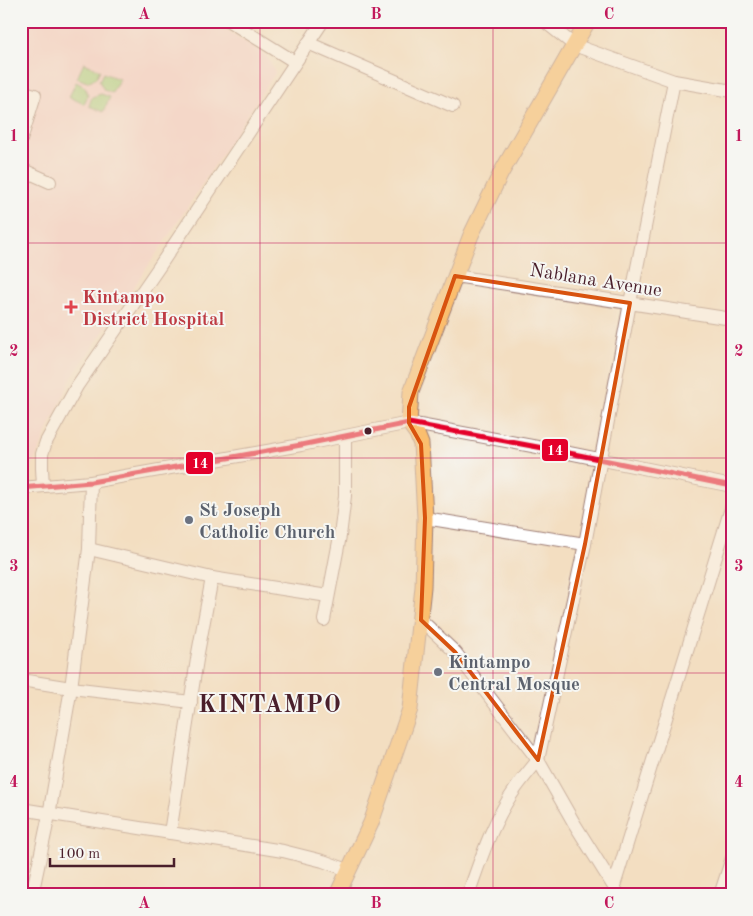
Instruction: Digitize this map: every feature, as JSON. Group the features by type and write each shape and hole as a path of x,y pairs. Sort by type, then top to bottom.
{"main road":[{"path":"337,895 374,815 410,709 421,620 425,518 421,444 417,434 409,424 411,392 455,276 491,191 588,21"}],"street":[{"path":"229,21 295,62"},
{"path":"43,486 42,461 46,442 77,386 154,275 323,21"},
{"path":"544,21 574,45 674,82 732,91"},
{"path":"308,43 453,106"},
{"path":"468,895 484,848 499,816 516,788 538,760 585,544 630,302 674,82"},
{"path":"21,91 34,96 21,140"},
{"path":"21,169 50,182"},
{"name":"Nablana Avenue","path":"455,276 732,319"},
{"path":"21,488 91,482 409,424 549,449 732,486"},
{"path":"324,620 340,536 345,496 345,437"},
{"path":"32,895 49,815 71,688 89,549 91,482"},
{"path":"616,891 732,504"},
{"path":"425,518 585,544"},
{"path":"89,549 212,578 328,596"},
{"path":"170,833 178,773 212,578"},
{"path":"421,620 455,652 538,760 616,891"},
{"path":"21,680 71,688 191,702"},
{"path":"21,809 283,851 324,861 348,870"},
{"path":"720,895 732,858"}],"highlighted area":[{"path":"455,276 630,303 585,544 538,760 455,652 421,620 425,518 421,444 409,423 409,407"}],"shaded area":[{"path":"21,21 214,21 268,57 275,73 170,234 71,379 27,478 21,479"}],"green space":[{"path":"84,63 100,70 96,78 87,82 77,78"},
{"path":"103,73 119,79 112,93 104,90 99,81"},
{"path":"76,82 85,87 88,95 84,104 69,97"},
{"path":"101,94 110,97 103,112 89,106 92,97"}],"transit line":[{"name":"14","path":"21,488 91,482 301,445 409,423 732,486"}],"place":[{"name":"Kintampo District Hospital","path":"71,307"},
{"name":"St Joseph Catholic Church","path":"189,520"},
{"name":"Kintampo Central Mosque","path":"438,672"}],"district":[{"name":"KINTAMPO","path":"270,704"}]}
